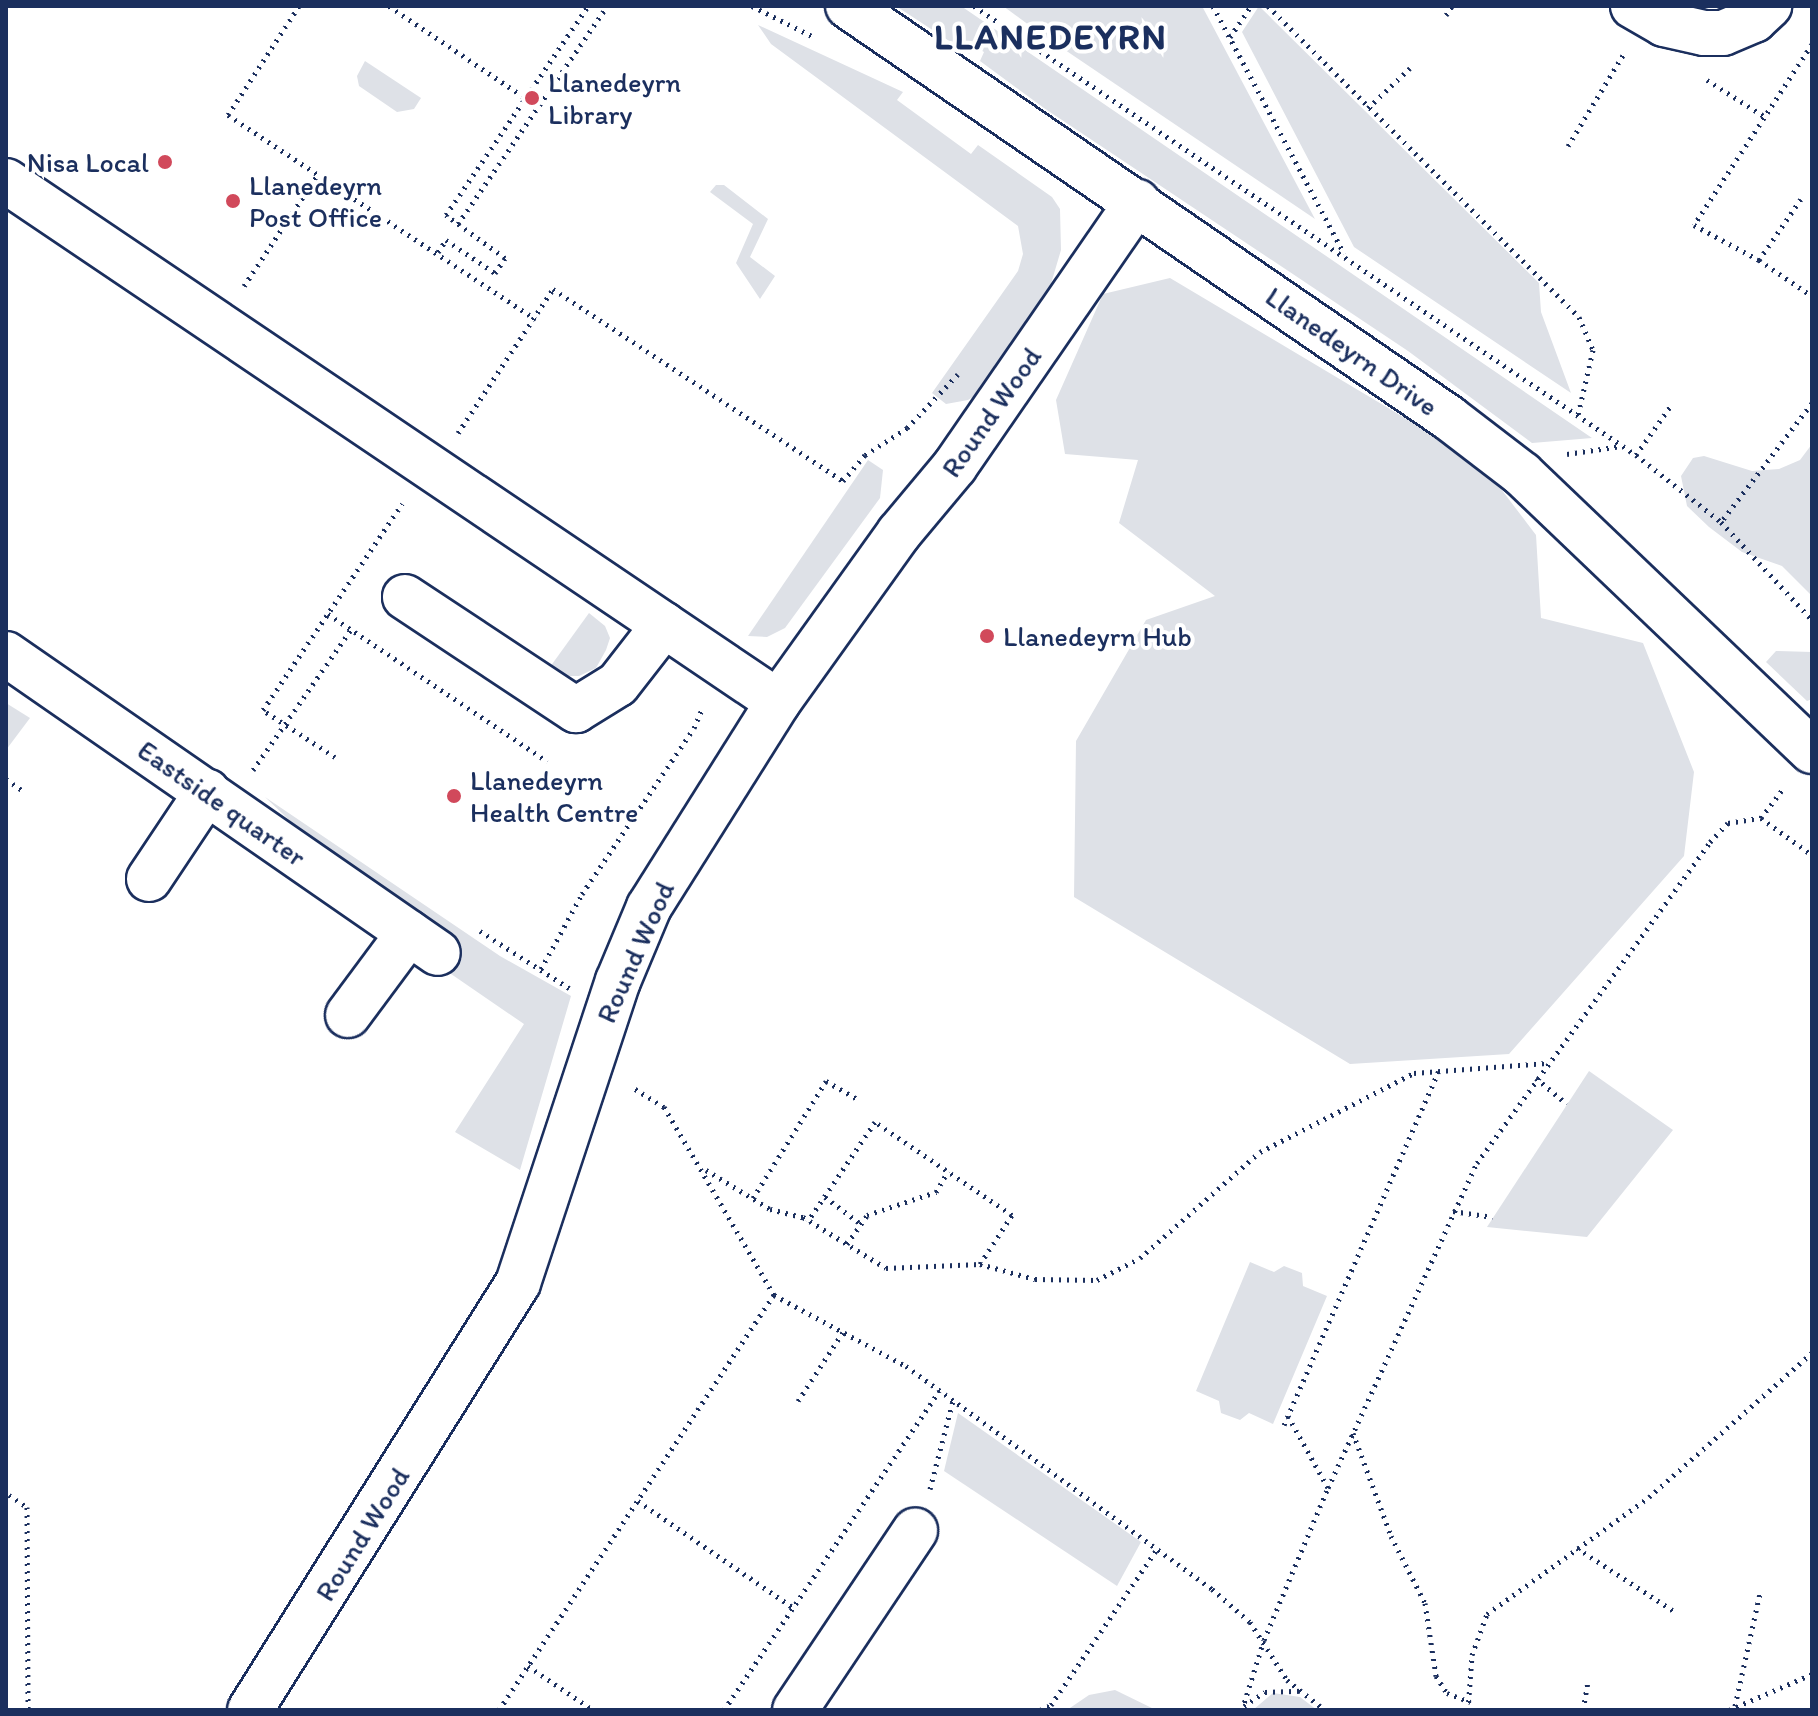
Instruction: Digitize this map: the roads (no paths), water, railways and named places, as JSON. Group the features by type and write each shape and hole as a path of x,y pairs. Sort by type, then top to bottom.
{"street":[{"name":"Llanedeyrn Drive","path":"848,6 1137,202 1522,474 1801,765"},
{"path":"1633,23 1664,24 1704,33 1723,33 1754,20 1769,6"},
{"path":"6,181 778,702"},
{"name":"Round Wood","path":"250,1710 518,1283 608,1009 649,907 778,702 899,533 955,466 1137,202"},
{"path":"405,597 576,710 618,684 664,625"},
{"name":"Eastside quarter","path":"6,654 423,943 348,1015"},
{"path":"149,879 207,792"},
{"path":"795,1710 915,1531"}],"place":[{"name":"Llanedeyrn Library","path":"532,98"},
{"name":"Nisa Local","path":"165,162"},
{"name":"Llanedeyrn Post Office","path":"233,201"},
{"name":"Llanedeyrn Hub","path":"987,636"},
{"name":"Llanedeyrn Health Centre","path":"454,796"}],"district":[{"name":"LLANEDEYRN","path":"1051,37"}]}
